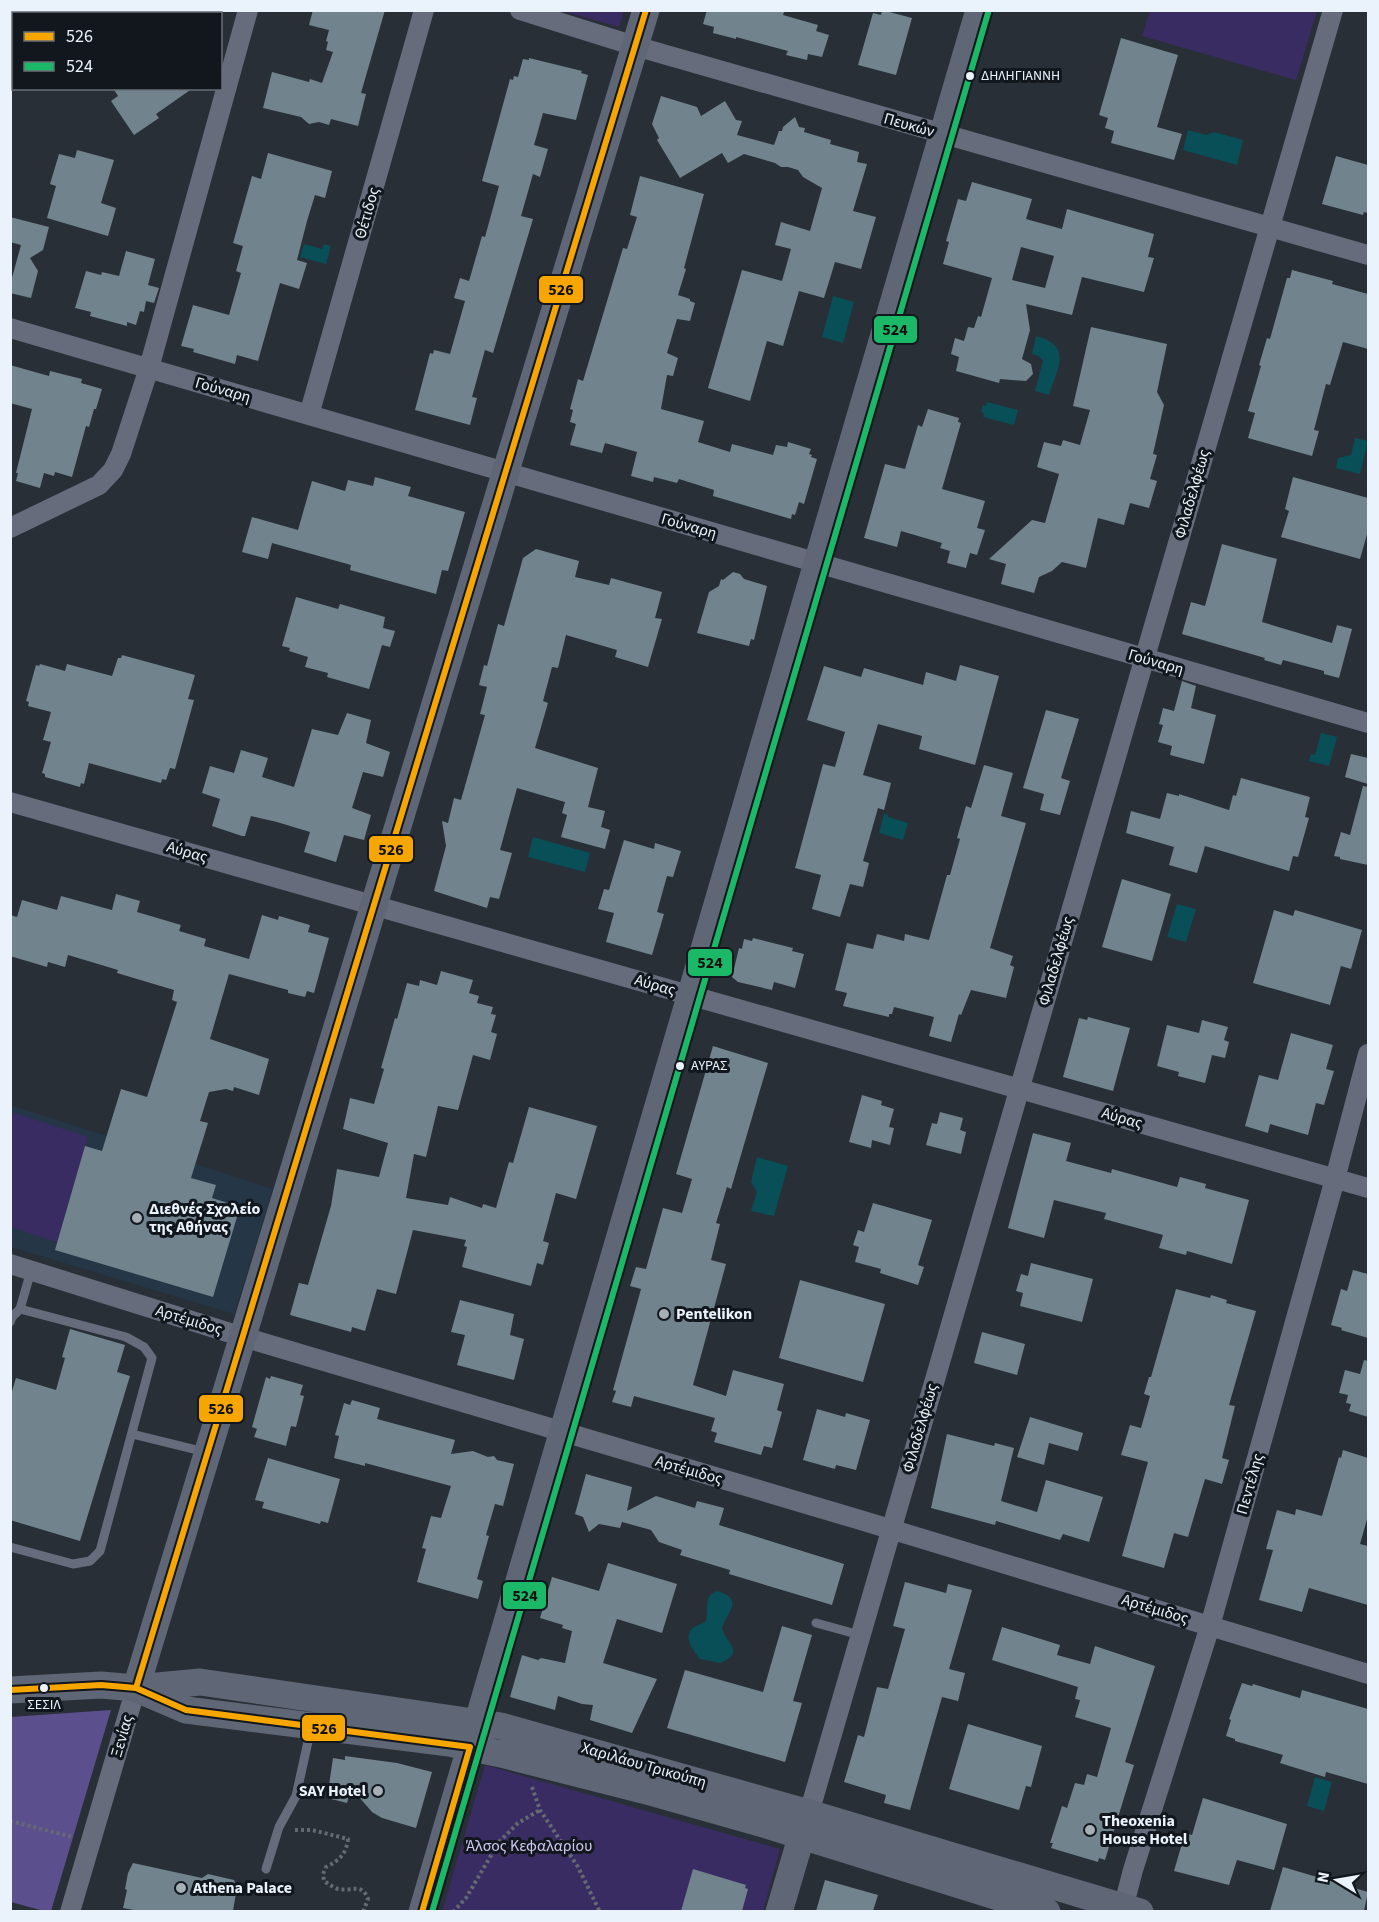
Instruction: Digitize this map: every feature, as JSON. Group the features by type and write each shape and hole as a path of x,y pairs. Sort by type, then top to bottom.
{"street":[{"path":"10,528 99,485 112,470 121,454 149,368 248,10"},
{"name":"Θέτιδος","path":"309,415 424,10"},
{"name":"Πευκών","path":"520,10 635,46 943,135 1368,255"},
{"name":"Ξενίας","path":"70,1911 646,10"},
{"path":"422,1911 979,10"},
{"name":"Φιλαδελφέως","path":"779,1911 1333,10"},
{"name":"Γούναρη","path":"10,328 1368,723"},
{"name":"Αύρας","path":"10,802 1368,1188"},
{"name":"Πεντέλης","path":"1129,1910 1133,1870 1210,1626 1368,1054"},
{"name":"Αρτέμιδος","path":"10,1264 243,1337 1368,1674"},
{"name":"Χαριλάου Τρικούπη","path":"10,1690 101,1685 136,1688 200,1682 478,1721 633,1762 1047,1911"},
{"name":"Χαριλάου Τρικούπη","path":"136,1688 186,1710 470,1747 654,1793 805,1824 1129,1910"}],"lane":[{"path":"10,1322 20,1309 31,1271"},
{"path":"10,1547 73,1564 90,1561 100,1551 152,1358 144,1347 126,1337 20,1309"},
{"path":"132,1434 208,1453"},
{"path":"816,1623 860,1635"},
{"path":"266,1869 279,1827 296,1796 311,1726"}],"path":[{"path":"533,1763 532,1790 540,1810 578,1868 600,1911"},
{"path":"453,1911 466,1898 499,1842 518,1823 540,1810"},
{"path":"10,1821 91,1842"},
{"path":"279,1827 312,1830 348,1839 344,1854 326,1867 323,1874 324,1881 337,1889 358,1888 364,1891 368,1899 363,1911"}],"shaded area":[{"path":"1188,130 1206,135 1214,132 1243,140 1237,165 1183,150"},
{"path":"304,244 322,249 324,244 331,246 326,264 300,257"},
{"path":"833,296 854,302 843,343 822,337"},
{"path":"1036,336 1048,340 1059,352 1059,367 1049,395 1035,391 1043,361 1039,356 1032,354"},
{"path":"987,402 1018,410 1014,425 983,417 984,413 981,412 983,405 986,406"},
{"path":"1355,438 1368,441 1360,474 1336,468 1338,458 1351,455"},
{"path":"1321,733 1337,737 1329,766 1309,761 1311,754 1315,755"},
{"path":"884,814 908,823 903,840 879,833"},
{"path":"533,837 590,853 585,872 528,857"},
{"path":"1177,904 1196,909 1186,942 1167,937"},
{"name":"Διεθνές Σχολείο της Αθήνας","path":"10,1105 273,1189 234,1314 11,1247"},
{"path":"757,1157 788,1166 774,1216 751,1211 757,1192 751,1182"},
{"path":"717,1591 725,1594 732,1602 722,1628 733,1651 728,1659 720,1663 700,1659 689,1640 693,1628 706,1621 708,1600"},
{"path":"111,1710 51,1911 11,1902 11,1717"},
{"path":"1315,1777 1332,1782 1324,1811 1307,1806"}],"green space":[{"path":"624,10 619,27 562,11"},
{"path":"1150,10 1317,11 1296,80 1142,36"},
{"path":"11,1112 88,1137 57,1242 11,1227"},
{"name":"Άλσος Κεφαλαρίου","path":"485,1765 780,1849 763,1911 442,1912"}],"building":[{"path":"313,10 385,10 361,93 366,94 358,126 331,119 329,125 319,122 309,124 301,117 263,108 272,72 309,82 310,79 322,83 333,52 326,50 329,30 309,25"},
{"path":"707,10 785,10 783,15 818,25 816,31 829,35 822,57 808,54 807,60 786,55 788,51 713,33 714,27 703,24"},
{"path":"882,10 912,18 896,75 858,65 873,13 881,15"},
{"path":"1121,38 1178,55 1157,127 1182,134 1174,160 1111,143 1114,131 1105,128 1108,118 1099,115"},
{"path":"529,58 582,71 581,73 588,75 576,120 543,113 534,145 548,149 540,177 533,174 521,216 533,219 493,353 485,350 472,397 477,398 470,425 415,410 430,353 433,354 434,350 450,354 465,301 454,298 460,278 469,281 482,236 485,237 499,186 482,181 510,79 513,80 514,76 518,77 523,59 529,60"},
{"path":"114,90 190,90 156,114 159,118 134,135 111,101 118,96"},
{"path":"661,96 697,107 701,116 725,101 736,120 742,121 737,135 774,145 779,131 782,131 783,127 795,117 799,127 805,128 804,132 831,140 830,144 859,152 857,162 867,164 853,211 876,217 861,269 835,262 824,298 799,291 783,346 767,341 750,401 708,388 742,270 782,281 791,249 775,245 781,222 810,231 822,188 803,177 798,170 781,167 744,154 728,163 722,153 680,178 657,140 659,138 652,124"},
{"path":"77,150 114,160 101,203 116,208 108,236 47,218 56,186 50,184 59,154 75,158"},
{"path":"268,153 332,171 325,198 315,195 307,221 297,260 307,263 299,289 280,283 258,361 237,355 235,364 193,352 194,349 181,346 193,305 229,315 241,273 236,271 243,246 233,243 252,176 261,179"},
{"path":"1336,156 1368,165 1368,213 1364,212 1363,215 1322,204"},
{"path":"640,176 704,194 678,295 695,303 690,321 677,319 667,353 678,358 673,376 667,375 661,409 704,421 698,442 730,452 732,444 773,455 776,445 787,447 788,442 811,449 809,454 817,459 804,504 799,502 795,515 792,514 791,519 713,496 714,490 679,479 677,483 654,477 653,482 631,476 637,452 605,443 602,453 570,445 576,424 570,422 573,410 570,409 578,379 583,381 623,248 627,249 637,217 630,215"},
{"path":"972,182 1032,199 1026,219 1062,229 1067,209 1154,234 1148,257 1154,258 1144,292 1082,277 1072,315 1026,304 1030,330 1022,359 1031,364 1033,374 1026,381 1000,379 999,383 956,371 959,357 951,354 955,338 964,341 968,327 974,328 978,316 981,317 992,278 943,264 949,242 946,241 958,199 966,201","holes":["1021,247 1054,256 1045,288 1012,280"]},
{"path":"10,217 49,227 43,250 30,258 38,271 31,298 10,293 21,245 10,242"},
{"path":"126,251 155,259 148,285 159,288 154,303 146,301 144,312 140,311 136,325 127,322 127,326 90,316 91,312 75,308 86,271 119,276"},
{"path":"1292,270 1333,281 1332,284 1368,294 1368,349 1343,342 1330,385 1326,384 1314,430 1319,431 1312,456 1248,438 1255,413 1248,411 1261,366 1259,365 1267,338 1270,339 1287,278 1290,278"},
{"path":"1091,327 1167,344 1157,392 1164,405 1153,454 1157,455 1150,479 1157,481 1149,508 1130,503 1124,525 1098,518 1086,568 1062,562 1052,571 1039,577 1034,593 1001,584 1006,564 989,559 1032,520 1045,523 1059,474 1037,467 1044,442 1061,446 1063,440 1080,445 1090,410 1073,406"},
{"path":"10,365 49,376 50,371 82,379 81,383 102,389 89,427 86,426 72,477 55,472 54,476 44,473 40,488 16,481 32,409 10,403"},
{"path":"928,409 959,418 958,422 961,423 942,489 985,501 977,528 985,530 977,555 970,553 966,568 947,563 950,551 940,548 942,543 901,531 897,547 864,538 885,464 905,469 918,425 922,427"},
{"path":"375,477 411,487 408,496 465,512 448,571 442,570 436,594 350,570 351,565 272,543 268,559 242,552 252,517 298,530 312,481 345,491 348,480 373,486"},
{"path":"1293,477 1368,498 1368,531 1360,559 1281,537 1289,511 1285,509"},
{"path":"1222,544 1277,559 1262,622 1332,643 1337,625 1352,629 1339,678 1324,674 1324,671 1283,660 1281,665 1264,660 1265,658 1182,634 1191,602 1205,606"},
{"path":"536,549 579,561 575,577 609,585 611,578 662,592 655,618 662,619 648,667 615,657 617,650 566,635 558,668 552,667 543,701 548,703 535,748 598,768 588,807 605,811 601,827 610,830 605,849 561,837 567,815 562,813 565,802 517,788 500,850 512,853 499,899 490,897 487,908 434,891 446,846 442,821 448,823 454,798 461,800 485,715 480,714 487,687 479,685 484,665 487,666 498,624 504,626 523,558"},
{"path":"733,572 740,574 744,579 767,586 754,640 751,639 749,646 697,633 709,592 719,586 721,579 723,580"},
{"path":"296,597 338,609 340,604 385,617 383,628 395,631 390,647 382,645 369,689 327,677 328,673 305,667 308,657 289,651 290,648 282,646"},
{"path":"122,655 195,675 188,699 194,700 175,769 170,768 166,780 162,779 161,783 89,763 84,784 81,783 80,787 45,777 42,773 51,742 43,740 51,712 28,706 29,702 26,701 36,665 65,671 67,664 112,676 118,658"},
{"path":"960,665 999,676 975,765 919,749 922,736 878,724 863,775 891,783 884,810 878,808 863,861 869,863 863,887 850,884 840,917 812,909 821,875 795,868 823,764 835,767 845,732 807,720 824,666 861,677 864,668 923,685 926,672 956,681"},
{"path":"1182,681 1196,686 1191,708 1216,715 1204,764 1170,755 1172,746 1158,742 1163,725 1159,724 1163,708 1174,711"},
{"path":"1046,710 1079,719 1061,778 1070,781 1060,815 1040,810 1044,794 1023,788"},
{"path":"347,713 371,720 366,743 390,752 383,777 363,772 352,808 371,815 364,840 344,835 336,862 304,852 310,832 277,822 251,816 245,836 212,826 220,799 202,793 210,766 234,773 241,750 268,758 262,777 294,787 312,729 338,735"},
{"path":"1351,754 1368,758 1368,784 1345,777"},
{"path":"984,765 1013,773 1001,816 1026,823 990,948 1013,956 1010,965 1014,967 1006,998 971,990 961,1015 959,1014 951,1042 929,1036 934,1017 894,1007 889,1017 843,1006 847,993 835,990 847,943 873,949 877,934 904,941 905,934 929,940 947,875 950,875 960,839 957,838 966,806 971,808"},
{"path":"1241,778 1310,797 1305,817 1309,818 1298,857 1293,856 1289,871 1205,846 1197,873 1169,865 1174,847 1126,833 1131,811 1160,819 1167,793 1179,796 1179,794 1229,810"},
{"path":"1363,786 1368,787 1368,865 1334,856 1341,832 1350,835"},
{"path":"624,840 654,849 655,843 681,851 673,877 667,876 657,912 664,914 652,955 606,942 614,913 598,909 604,889 609,890"},
{"path":"1122,879 1171,894 1152,961 1102,947"},
{"path":"116,894 140,901 137,912 181,925 179,931 206,939 204,946 249,959 262,915 278,920 279,916 310,925 308,932 329,938 314,993 307,991 305,997 229,974 210,1039 269,1059 259,1095 234,1087 233,1091 226,1089 209,1092 200,1121 208,1123 191,1178 216,1185 212,1198 240,1207 213,1297 55,1250 85,1146 102,1151 121,1089 147,1097 177,1002 172,1000 174,990 68,955 65,967 48,962 47,967 10,956 10,915 17,917 22,900 57,910 61,896 112,910"},
{"path":"1274,910 1293,916 1295,910 1362,930 1351,969 1341,966 1330,1005 1253,983"},
{"path":"753,938 793,948 792,951 804,954 795,988 774,982 772,990 738,982 732,977 739,948 742,949 744,939 752,941"},
{"path":"441,971 473,980 469,993 479,996 477,1003 493,1007 491,1014 496,1015 491,1032 497,1034 490,1060 473,1055 458,1110 438,1106 426,1157 414,1154 406,1198 448,1205 450,1197 482,1208 483,1204 496,1208 509,1162 513,1163 529,1107 597,1126 576,1199 556,1193 543,1241 549,1243 543,1265 537,1263 531,1286 462,1267 467,1247 464,1246 466,1240 413,1230 396,1294 377,1289 365,1331 352,1327 351,1332 290,1315 299,1283 308,1285 331,1206 337,1169 379,1177 388,1143 343,1129 350,1098 374,1104 384,1069 381,1068 407,983 419,986 420,980 437,985"},
{"path":"1088,1017 1130,1028 1113,1091 1063,1077 1079,1018 1087,1020"},
{"path":"1202,1020 1228,1027 1224,1040 1229,1042 1225,1058 1212,1055 1205,1083 1178,1076 1179,1072 1157,1066 1167,1025 1199,1033"},
{"path":"1291,1033 1333,1045 1326,1069 1334,1071 1324,1105 1316,1103 1308,1135 1270,1124 1268,1133 1245,1126 1259,1075 1278,1080"},
{"path":"713,1046 768,1063 731,1189 727,1187 716,1223 720,1224 711,1260 726,1264 693,1385 726,1396 733,1370 784,1384 777,1410 782,1412 772,1448 764,1446 761,1455 714,1442 717,1433 711,1431 715,1418 634,1396 631,1407 612,1402 616,1391 613,1390 641,1289 630,1286 636,1267 646,1269 663,1208 682,1213 692,1179 676,1174"},
{"path":"862,1095 882,1101 881,1105 894,1109 889,1127 894,1128 890,1145 872,1140 871,1148 849,1142"},
{"path":"940,1112 963,1118 960,1130 966,1132 961,1154 926,1145 932,1123 937,1124"},
{"path":"1033,1133 1071,1143 1066,1161 1111,1173 1112,1169 1177,1187 1180,1177 1206,1184 1205,1188 1249,1200 1232,1264 1187,1251 1186,1255 1159,1248 1163,1235 1104,1219 1106,1213 1054,1200 1044,1238 1008,1228"},
{"path":"873,1203 932,1220 918,1265 924,1267 918,1285 880,1273 881,1269 855,1262 859,1247 853,1245 858,1230 864,1232"},
{"path":"1031,1263 1093,1279 1082,1322 1020,1306 1023,1293 1016,1291 1021,1274 1028,1276"},
{"path":"1353,1270 1368,1274 1368,1338 1331,1325 1341,1289 1347,1291"},
{"path":"800,1280 885,1304 863,1382 779,1358"},
{"path":"1176,1289 1210,1298 1211,1295 1227,1300 1226,1303 1256,1311 1229,1405 1235,1406 1222,1458 1229,1460 1222,1484 1205,1479 1188,1537 1174,1533 1164,1568 1122,1556 1148,1462 1121,1455 1130,1425 1141,1428 1150,1396 1144,1394"},
{"path":"460,1300 514,1314 510,1335 524,1339 514,1380 457,1365 465,1335 451,1332"},
{"path":"70,1329 125,1345 117,1372 130,1376 80,1541 10,1520 10,1398 16,1378 56,1390"},
{"path":"982,1332 1025,1344 1017,1375 974,1363"},
{"path":"1364,1360 1368,1361 1368,1417 1349,1411 1351,1404 1346,1403 1348,1395 1339,1393 1345,1370 1360,1374"},
{"path":"271,1376 303,1385 300,1395 304,1396 296,1427 291,1426 286,1446 254,1437 257,1429 252,1427 266,1377 270,1379"},
{"path":"352,1400 380,1408 377,1419 455,1440 451,1454 473,1451 514,1464 503,1506 495,1504 486,1535 489,1536 477,1579 483,1581 478,1599 417,1582 426,1549 422,1548 431,1516 441,1518 451,1486 365,1463 365,1466 334,1458 339,1436 335,1435 344,1403 350,1405"},
{"path":"817,1409 845,1417 846,1413 870,1420 856,1470 836,1465 835,1469 803,1460"},
{"path":"1030,1417 1083,1433 1078,1451 1049,1443 1044,1465 1017,1457"},
{"path":"947,1434 994,1446 995,1443 1014,1448 1001,1501 1037,1512 1046,1480 1103,1497 1089,1542 1063,1534 1060,1540 996,1521 995,1525 931,1508"},
{"path":"1343,1450 1368,1458 1368,1516 1360,1544 1368,1546 1368,1605 1309,1588 1302,1612 1259,1600 1273,1550 1266,1549 1277,1510 1295,1515 1296,1509 1322,1516"},
{"path":"268,1458 340,1479 328,1523 321,1521 320,1524 262,1508 264,1502 255,1500"},
{"path":"586,1474 632,1487 627,1511 656,1496 695,1508 697,1501 724,1508 719,1525 844,1564 832,1605 729,1574 730,1570 680,1555 682,1550 659,1542 651,1530 622,1522 620,1528 599,1524 589,1532 583,1517 575,1514"},
{"path":"608,1563 677,1584 662,1633 617,1619 603,1663 657,1679 632,1733 590,1720 593,1705 558,1696 555,1710 510,1697 522,1655 538,1660 541,1658 565,1663 572,1631 562,1628 563,1625 540,1618 552,1577 599,1591"},
{"path":"905,1582 946,1593 948,1584 972,1590 949,1669 965,1673 958,1701 942,1697 910,1810 884,1803 886,1795 844,1782 858,1735 864,1737 877,1687 888,1689 905,1629 893,1626"},
{"path":"782,1626 812,1635 793,1701 802,1703 785,1762 667,1728 685,1670 763,1692"},
{"path":"1002,1627 1060,1645 1057,1655 1090,1664 1095,1646 1155,1666 1125,1762 1134,1765 1105,1860 1099,1858 1098,1862 1051,1848 1053,1843 1050,1843 1062,1806 1067,1808 1075,1783 1084,1785 1087,1774 1097,1777 1111,1728 1075,1717 1080,1700 1075,1699 1078,1687 992,1660"},
{"path":"1242,1683 1300,1698 1302,1690 1368,1709 1368,1784 1326,1772 1325,1777 1280,1763 1283,1755 1235,1741 1226,1736 1231,1720 1229,1719"},
{"path":"968,1724 1042,1746 1031,1787 1026,1786 1019,1810 949,1789"},
{"name":"SAY Hotel","path":"345,1756 397,1763 432,1772 416,1828 382,1818 372,1812 351,1788 347,1803 331,1799 329,1785 333,1758 345,1760"},
{"path":"1203,1798 1287,1824 1274,1870 1237,1860 1229,1885 1174,1871 1185,1833 1192,1835"},
{"name":"Athena Palace","path":"133,1863 202,1878 208,1874 234,1880 237,1887 233,1911 139,1911 123,1908 128,1873"},
{"path":"1283,1867 1368,1892 1364,1911 1270,1911"},
{"path":"693,1869 746,1885 745,1888 748,1889 742,1911 681,1911"},
{"path":"825,1880 878,1895 873,1911 816,1911"}],"transit line":[{"name":"526","path":"136,1688 646,10"},
{"name":"524","path":"432,1912 988,13"},
{"name":"526","path":"10,1690 101,1685 136,1688 186,1710 470,1747 422,1912"}],"place":[{"name":"ΔΗΛΗΓΙΑΝΝΗ","path":"970,76"},
{"name":"ΑΥΡΑΣ","path":"680,1066"},
{"name":"Διεθνές Σχολείο της Αθήνας","path":"137,1218"},
{"name":"Pentelikon","path":"664,1314"},
{"name":"ΣΕΣΙΛ","path":"44,1688"},
{"name":"SAY Hotel","path":"378,1791"},
{"name":"Theoxenia House Hotel","path":"1090,1830"},
{"name":"Athena Palace","path":"181,1888"}]}
